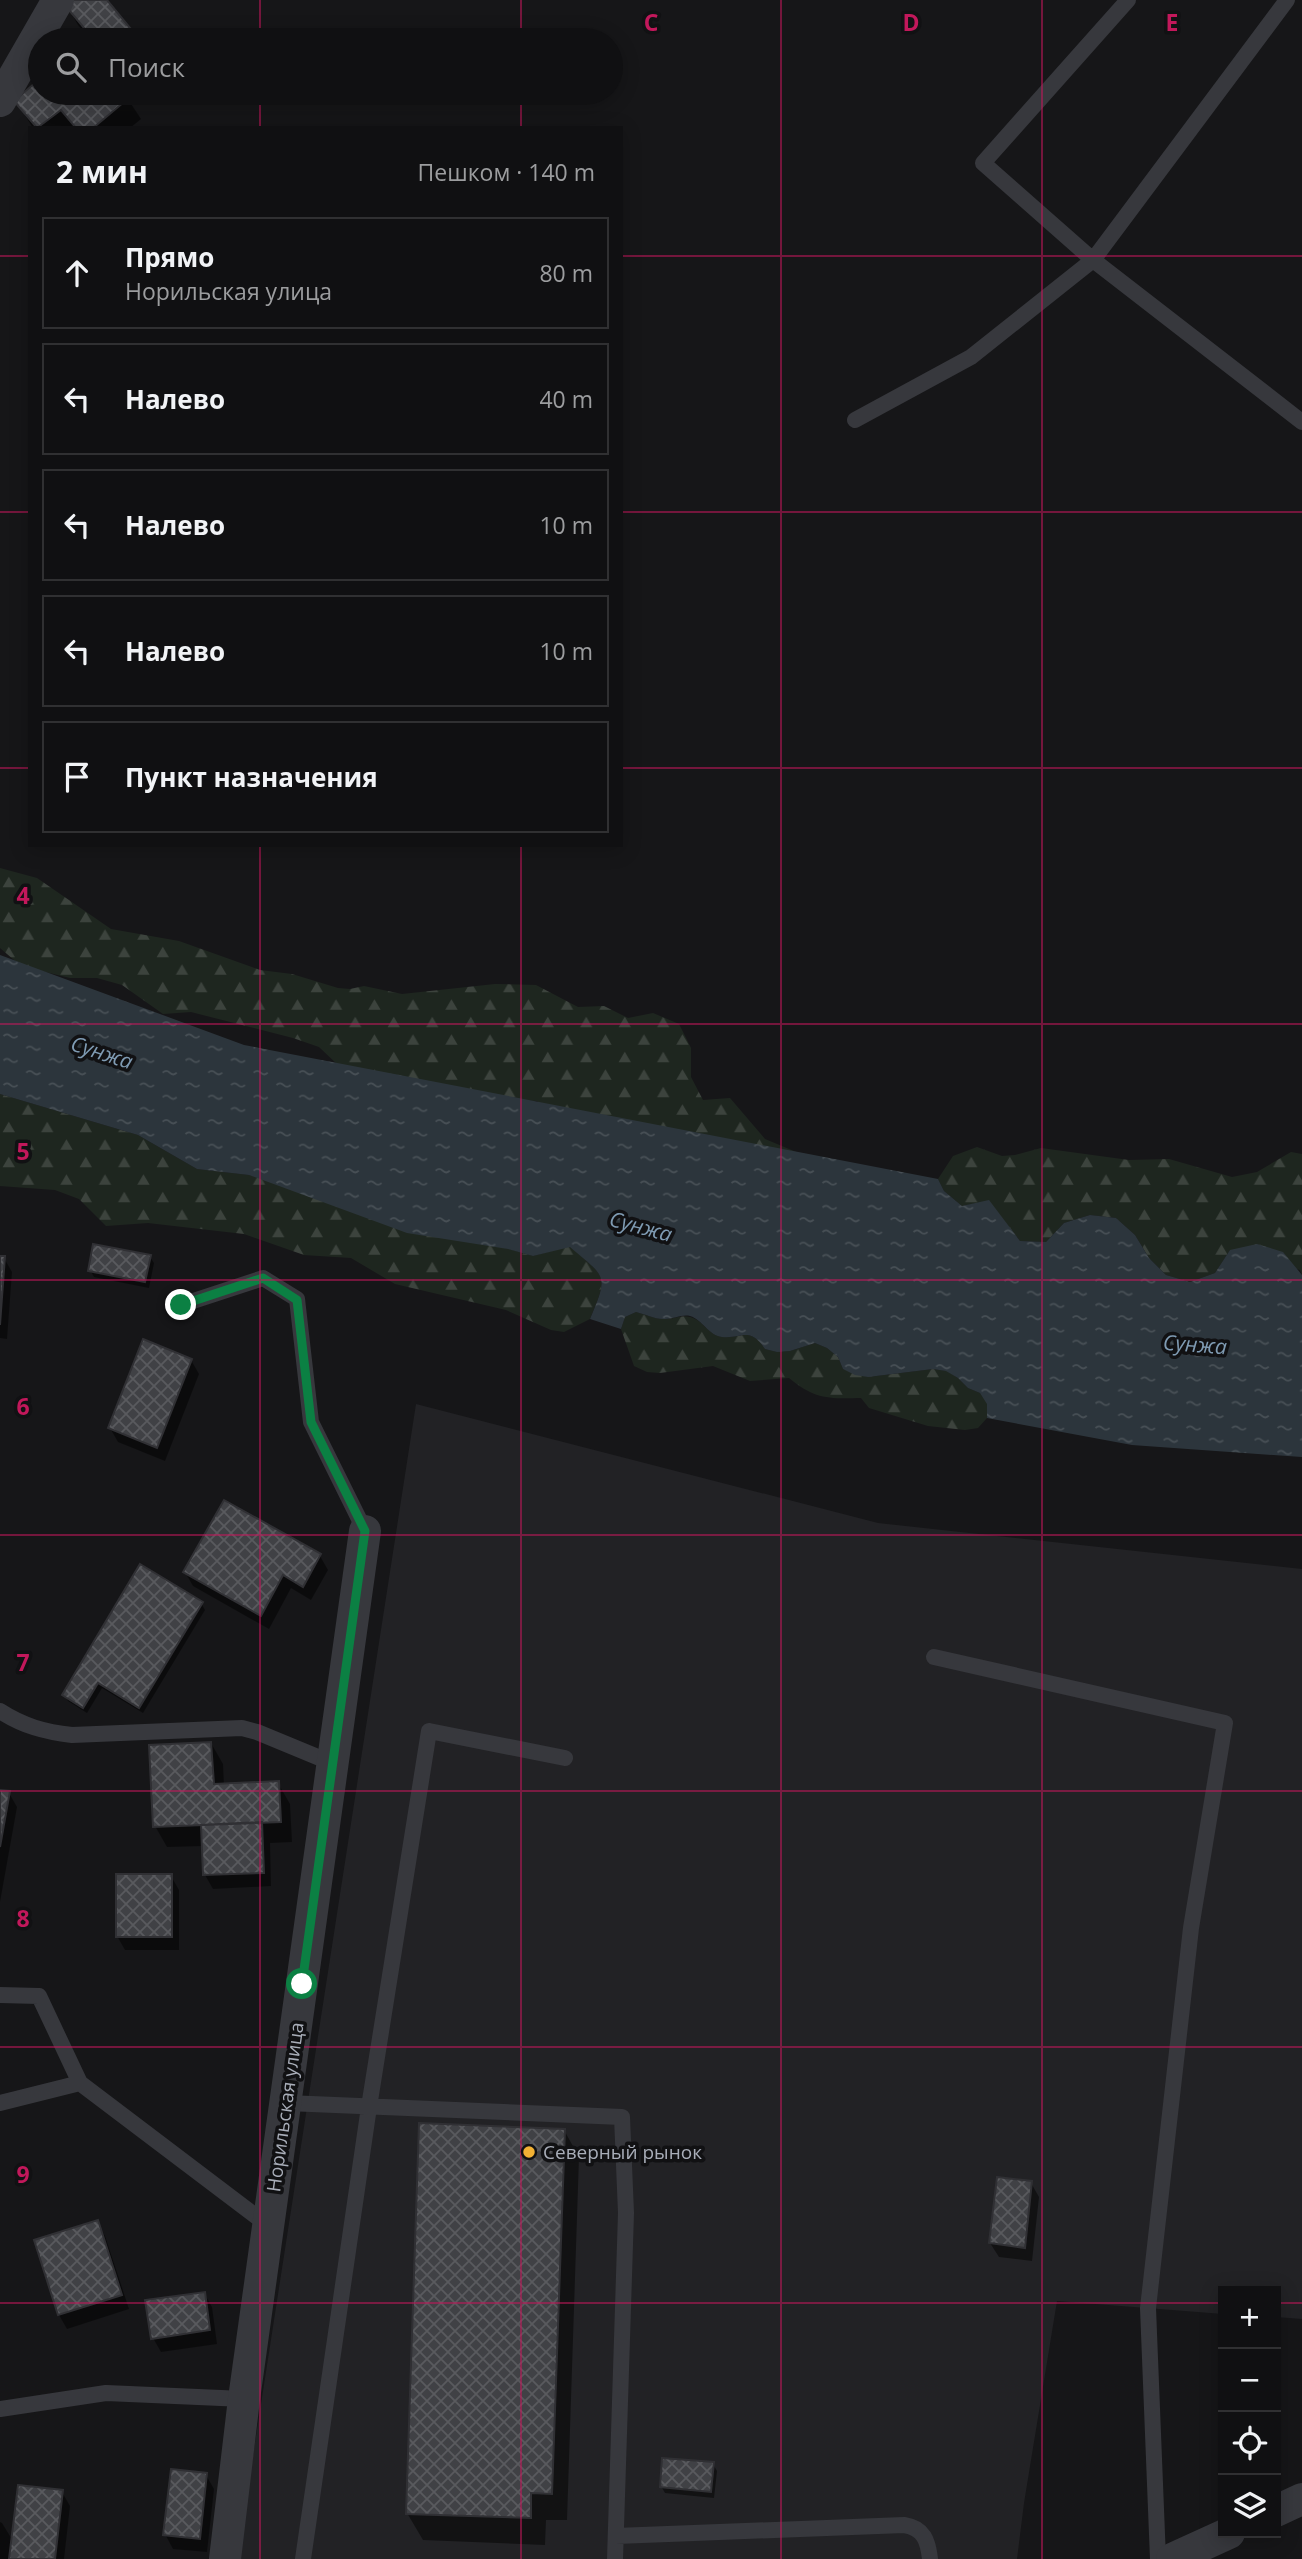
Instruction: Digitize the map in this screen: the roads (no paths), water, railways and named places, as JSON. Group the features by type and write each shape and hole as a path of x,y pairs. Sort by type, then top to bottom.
{"street":[{"path":"42,28 58,0"},
{"path":"0,101 28,52"},
{"name":"Норильская улица","path":"225,2559 244,2399 365,1531"},
{"path":"1281,2509 1302,2499"},
{"path":"1172,2559 1218,2538"}],"lane":[{"path":"1128,0 983,163 1093,260 1302,422"},
{"path":"855,420 971,356 1093,260 1287,0"},
{"path":"181,1305 263,1278 297,1300 311,1422 365,1531"},
{"path":"934,1657 1225,1723 1191,1928 1147,2308 1158,2559"},
{"path":"0,1711 18,1722 45,1732 72,1735 242,1728 332,1763"},
{"path":"303,2559 369,2107 429,1731 565,1758"},
{"path":"0,1995 39,1996 80,2084 269,2226"},
{"path":"0,2103 80,2084"},
{"path":"287,2103 622,2117 626,2213 615,2559"},
{"path":"0,2409 106,2393 244,2399"},
{"path":"616,2536 904,2525 920,2531 926,2538 930,2559"}],"water":[{"name":"Сунжа","path":"0,955 244,1045 938,1179 944,1191 962,1206 989,1200 1020,1241 1046,1242 1064,1223 1090,1215 1116,1218 1135,1235 1149,1258 1166,1275 1190,1282 1215,1273 1230,1250 1257,1244 1283,1252 1302,1275 1302,1457 1132,1445 987,1418 987,1404 980,1393 968,1388 946,1371 933,1369 868,1377 855,1375 843,1369 838,1357 827,1348 815,1343 777,1352 765,1349 750,1336 717,1336 690,1316 660,1319 636,1312 625,1317 621,1329 590,1319 600,1293 601,1278 591,1265 570,1247 533,1256 508,1249 407,1233 249,1175 197,1169 138,1135 0,1094"}],"place":[{"name":"Северный рынок","path":"529,2152"}]}
